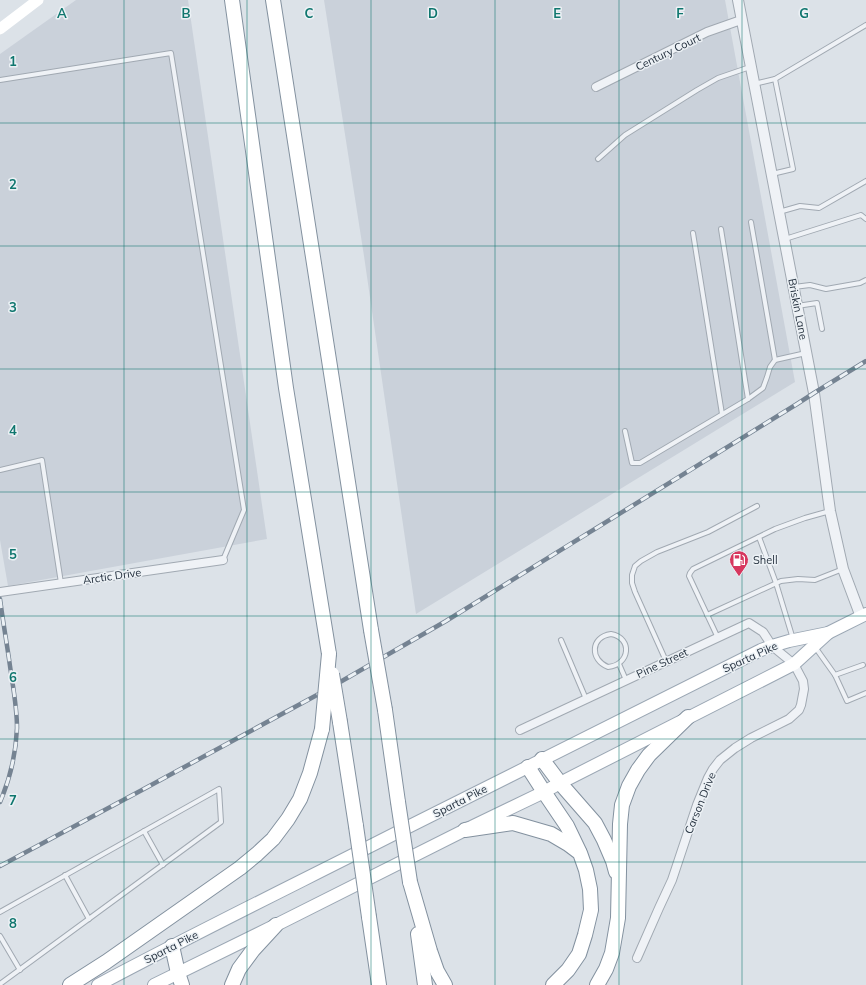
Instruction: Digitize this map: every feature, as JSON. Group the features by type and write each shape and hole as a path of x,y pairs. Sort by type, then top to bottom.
{"highway":[{"path":"232,0 286,388 340,722 379,985"},
{"path":"273,0 371,630 385,710 425,985"},
{"path":"70,985 106,962 240,868 273,839 288,819 300,799 310,773 322,729 329,654"},
{"path":"597,985 606,969 612,953 618,918 620,824 622,805 628,786 649,755 688,717"},
{"path":"542,760 595,823 613,861 619,884"},
{"path":"528,767 567,826 580,853 586,870 590,889 591,910 579,954 568,970 553,985"},
{"path":"465,830 513,823 551,834 580,853"},
{"path":"410,882 430,951 437,971 445,985"},
{"path":"369,917 371,985"},
{"path":"232,985 239,970 253,950 276,925"},
{"path":"172,946 180,979"}],"main road":[{"path":"0,29 38,0"},
{"name":"Sparta Pike","path":"98,985 172,946 675,692 772,646 828,633 864,616"},
{"name":"Sparta Pike","path":"154,985 180,979 276,925 544,792 560,782 794,664 828,633"}],"street":[{"name":"Briskin Lane","path":"738,0 814,392 830,510 843,569 864,616"},
{"name":"Century Court","path":"596,87 706,32 742,20"},
{"name":"Arctic Drive","path":"0,592 223,560"},
{"name":"Pine Street","path":"520,730 750,623 763,632 772,646 794,664"},
{"name":"Carson Drive","path":"637,958 672,880 697,805 713,769 720,760 736,748 751,738 789,719 799,710 804,689 794,664"}],"lane":[{"path":"754,84 775,79 866,25"},
{"path":"0,80 171,53 244,510 223,560"},
{"path":"598,159 625,135 697,90 718,78 751,67"},
{"path":"771,174 792,169 775,79"},
{"path":"779,212 800,206 819,208 866,181"},
{"path":"784,239 861,215 866,219"},
{"path":"751,222 775,360"},
{"path":"721,229 748,399"},
{"path":"693,233 722,414"},
{"path":"793,287 810,285 826,289 860,283 866,280"},
{"path":"797,306 817,303 822,329"},
{"path":"625,431 632,463 640,463 748,399 762,388 770,367 775,360 806,352"},
{"path":"0,470 42,460 61,583"},
{"path":"666,662 632,583 632,575 635,566 657,552 708,532 757,506"},
{"path":"718,638 689,576 693,569 775,529 830,510"},
{"path":"759,537 776,583 793,640"},
{"path":"707,615 781,581 798,579 815,580 843,569"},
{"path":"606,635 616,635 624,641 626,646 626,656 619,664 608,667 596,657 596,644 601,637 606,635"},
{"path":"561,640 587,699"},
{"path":"814,646 836,674 847,701 866,693"},
{"path":"619,664 626,680"},
{"path":"836,674 863,665"},
{"path":"0,912 219,789 221,822 0,984"},
{"path":"144,831 163,865"},
{"path":"65,875 89,920"},
{"path":"0,936 20,970"}],"shaded area":[{"path":"76,0 188,0 267,539 8,586 0,540 0,54"},
{"path":"324,0 725,0 795,382 416,614 364,256"}],"railway":[{"path":"0,866 328,689 446,621 866,361"},
{"path":"0,599 15,697 17,728 12,766 0,802"}],"place":[{"name":"Shell","path":"739,577"}]}
